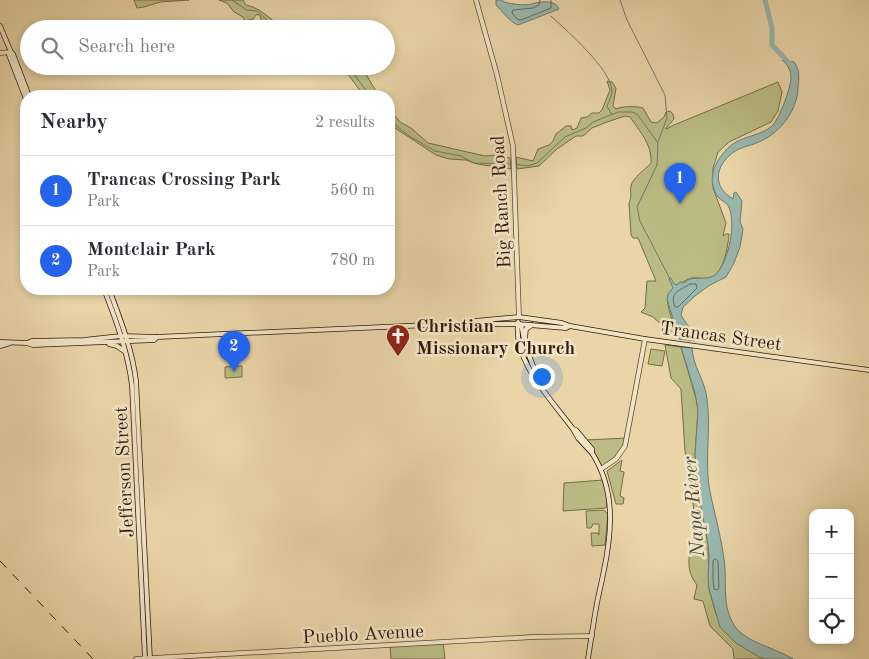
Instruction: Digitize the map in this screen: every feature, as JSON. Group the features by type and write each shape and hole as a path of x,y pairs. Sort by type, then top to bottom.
{"main road":[{"name":"Big Ranch Road","path":"476,0 509,126 514,164 520,324"},
{"path":"0,26 20,71"},
{"path":"0,53 11,52"},
{"path":"11,52 10,55 23,90"},
{"path":"22,75 28,90"},
{"name":"Jefferson Street","path":"106,295 118,325 128,342 148,659"},
{"name":"Jefferson Street","path":"111,295 123,327 123,342 128,352"},
{"name":"Trancas Street","path":"0,342 34,345 56,344 124,336 157,337 473,322 519,317 645,339 700,345 869,370"},
{"name":"Trancas Street","path":"473,322 476,324 520,324 566,328 570,326"},
{"path":"492,324 511,327 518,332"},
{"path":"520,324 518,332 523,354 530,372 573,429 592,449 601,469 609,496 611,524 588,659"},
{"path":"520,324 534,375"},
{"path":"108,338 116,333 118,325"},
{"path":"524,342 526,329 531,325 538,325"},
{"path":"123,327 131,333 140,336"},
{"name":"Trancas Street","path":"26,343 32,341 136,342 154,340 157,337"},
{"path":"601,469 616,459 624,446 645,339"},
{"path":"104,342 128,352 136,342"},
{"name":"Trancas Street","path":"0,346 10,343"},
{"path":"523,354 525,354 530,366 533,368"},
{"name":"Pueblo Avenue","path":"136,659 533,637 592,636"},
{"path":"234,653 234,659"}],"green space":[{"path":"134,0 189,0 160,2 137,8"},
{"path":"219,0 243,0 246,5 259,10 272,20 262,20 257,14 253,19 244,20 234,12 227,3"},
{"path":"349,75 366,75 375,90 360,90"},
{"path":"607,81 612,82 616,88 613,106 616,109 622,107 643,108 651,122 657,123 664,117 666,112 670,111 674,119 666,129 778,82 782,92 778,111 771,122 729,142 718,152 713,168 713,188 726,223 723,236 729,234 726,252 720,270 716,274 710,278 688,279 675,285 669,295 667,299 669,310 678,336 663,333 662,325 653,317 641,312 645,308 647,281 656,281 638,238 633,238 631,235 629,203 632,183 651,163 651,156 645,138 630,117 625,116 607,122 592,128 583,136 576,136 557,149 539,166 517,169 516,157 533,161 538,149 549,145 556,134 566,126 571,126 572,130 577,128 581,118 587,117 592,113 599,113 610,90"},
{"path":"395,116 428,143 485,156 496,155 510,158 511,169 477,164 466,160 449,159 436,155 395,128"},
{"path":"665,345 681,347 697,402 695,454 697,484 708,544 709,589 716,614 720,620 721,628 736,643 764,659 734,659 733,649 710,626 703,601 694,599 697,585 691,576 689,562 691,545 697,530 685,451 681,389 671,378"},
{"path":"651,349 665,351 662,366 648,364"},
{"path":"242,366 242,377 225,378 225,367"},
{"path":"627,438 621,452 602,468 585,440"},
{"path":"622,460 620,471 624,472 620,496 624,498 623,504 616,504 607,471"},
{"path":"603,480 608,498 606,508 563,511 564,483"},
{"path":"604,510 608,514 605,545 592,546 591,533 598,533 599,535 599,524 593,524 591,528 587,528 586,511"},
{"path":"443,642 445,659 391,659 390,645"}],"water":[{"path":"496,0 521,5 548,2 555,4 559,9 518,25 509,19 496,5"},
{"path":"782,60 794,62 799,74 795,103 787,119 775,132 761,141 733,152 721,166 718,178 722,189 733,199 736,192 742,201 740,222 743,229 740,247 726,277 710,285 683,307 681,315 691,330 695,341 679,339 667,299 668,294 673,288 669,279 671,278 674,284 677,285 680,282 684,283 692,279 706,278 714,276 722,266 728,250 732,223 729,207 715,192 712,175 716,165 727,149 739,141 765,131 778,118 791,81 789,69"},
{"path":"681,347 692,348 694,361 706,392 709,486 722,548 726,597 730,618 745,636 793,659 764,659 759,657 736,643 720,627 709,589 708,544 697,484 695,454 698,411 695,393"}],"waterway":[{"path":"232,0 247,10 257,11 267,20"},
{"path":"620,0 627,20 665,95 667,118 658,142"},
{"name":"Napa River","path":"765,0 772,28 772,45 790,64"},
{"path":"551,16 587,51 604,72 610,82 612,91 607,106 612,115"},
{"path":"355,75 366,90"},
{"path":"515,164 528,166 537,163 565,137 586,128 593,122 618,112 637,114 658,143 657,165 637,207 640,221 670,279"},
{"path":"395,125 409,136 435,151 461,156 474,163 511,164"}],"railway":[{"path":"0,561 93,659"}],"place":[{"name":"Trancas Crossing Park","path":"680,204"},
{"name":"Christian Missionary Church","path":"398,357"},
{"name":"Montclair Park","path":"234,372"}]}
